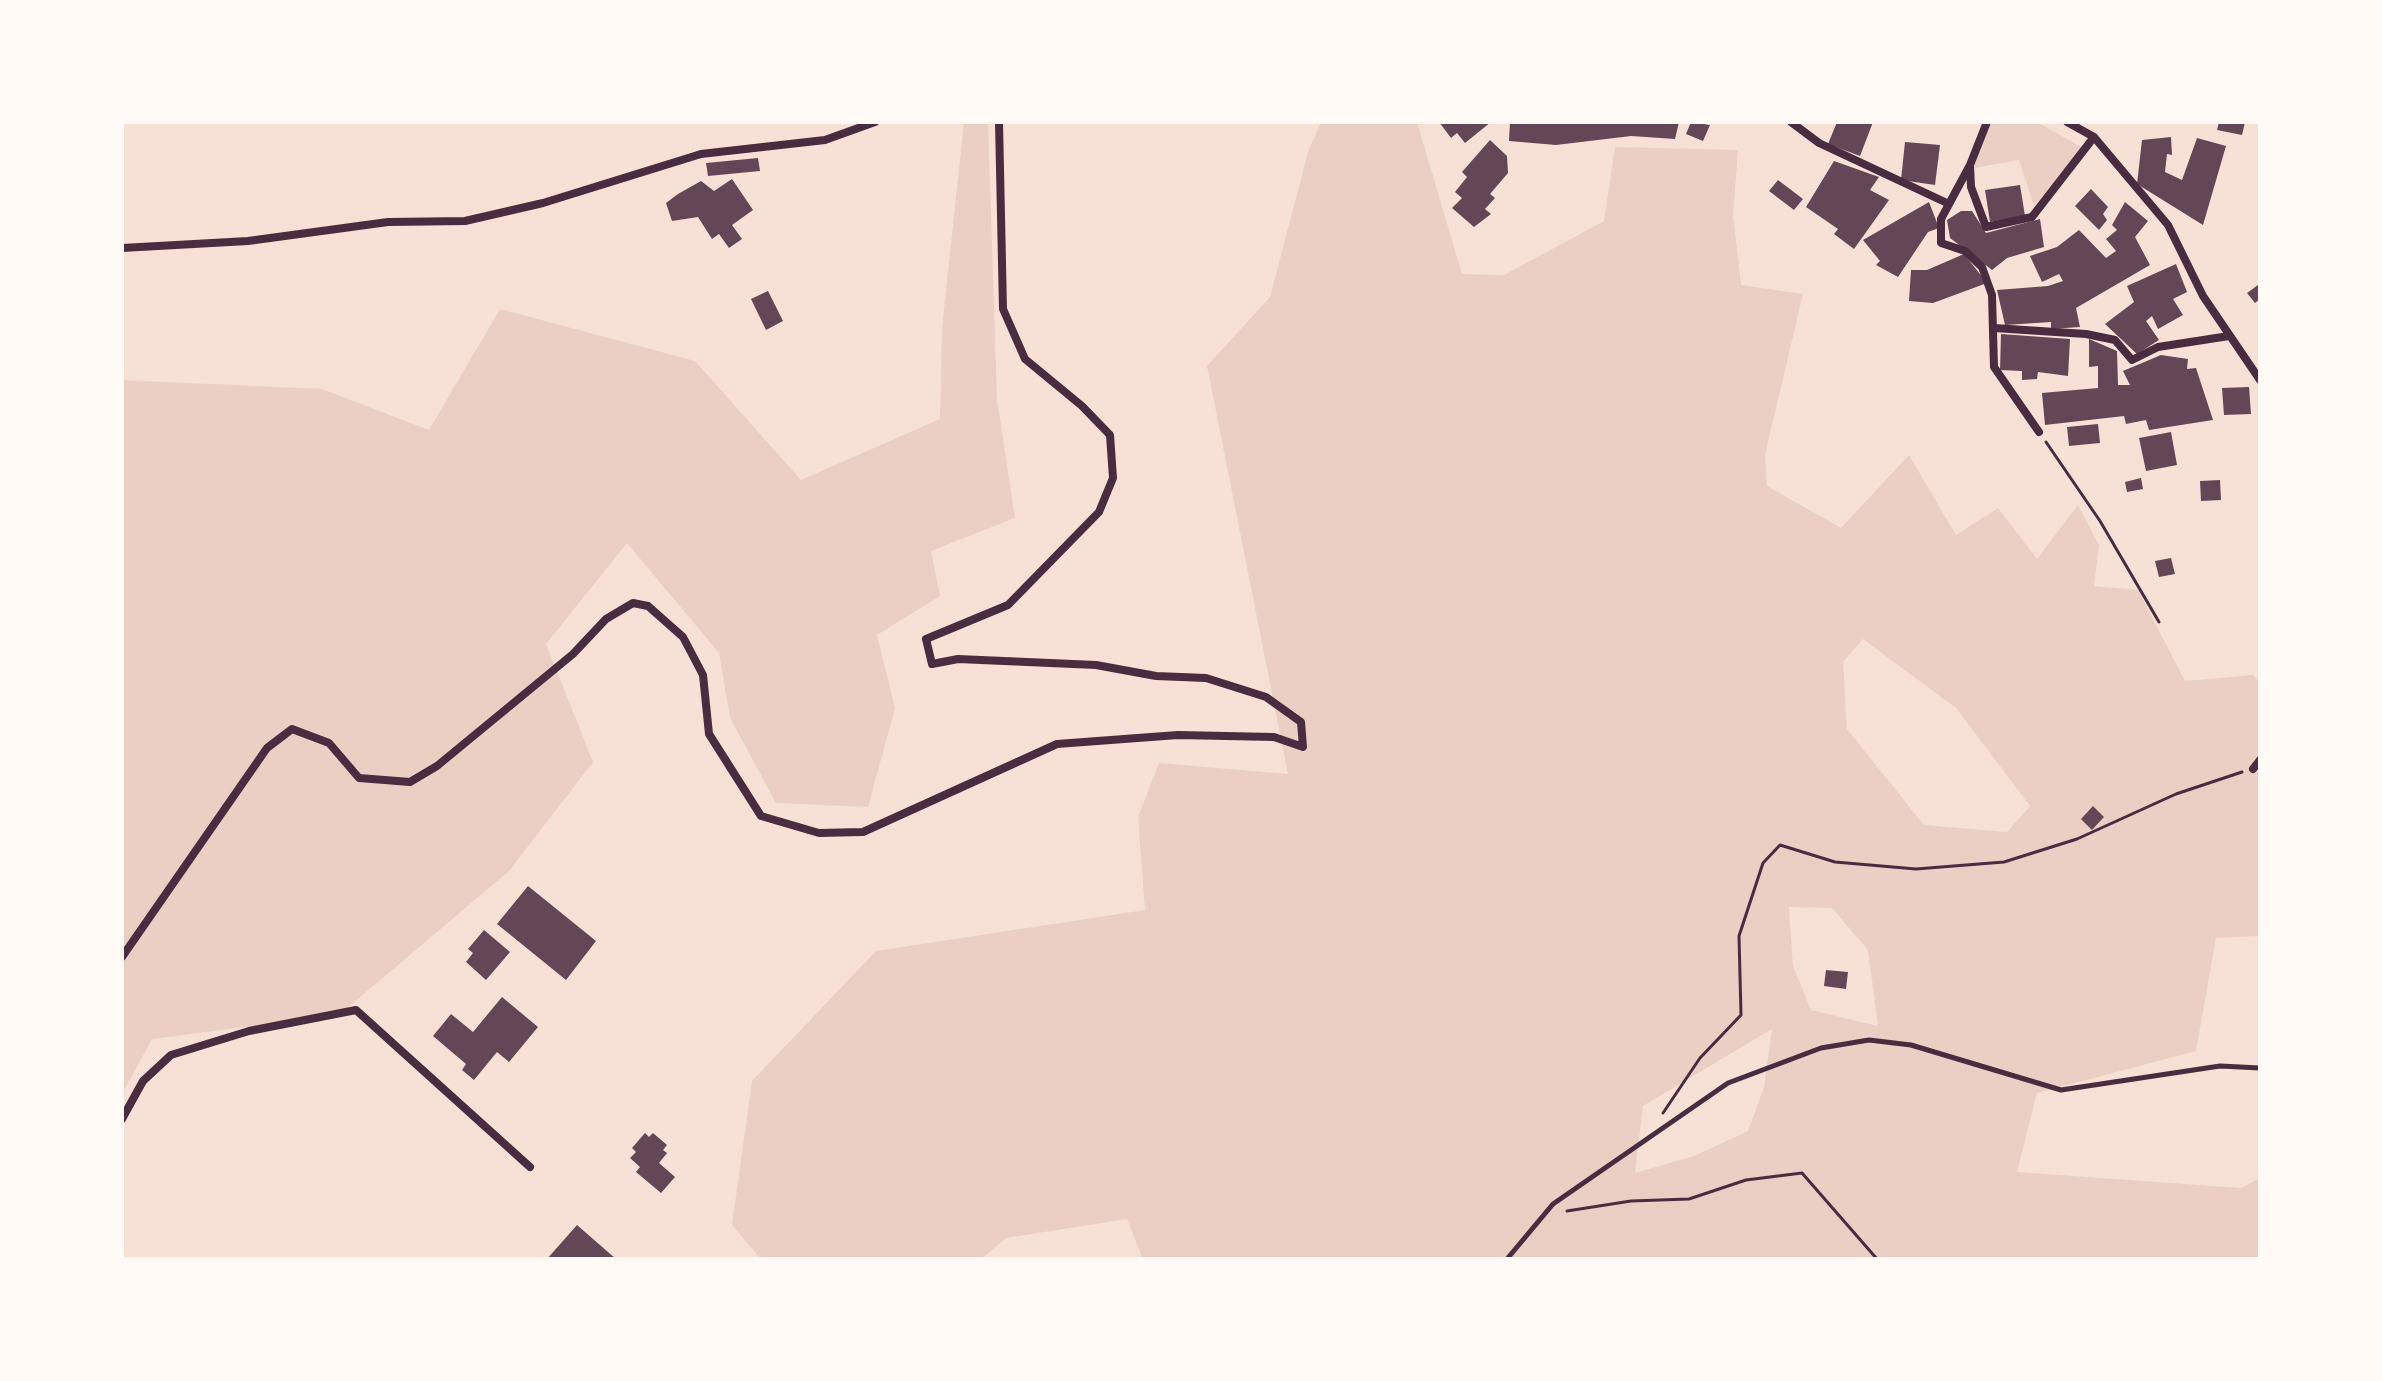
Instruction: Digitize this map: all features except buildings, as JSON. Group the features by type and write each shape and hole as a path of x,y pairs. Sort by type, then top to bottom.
{"street":[{"path":"122,248 248,241 388,222 465,221 543,203 701,154 825,140 875,122"},
{"path":"122,957 267,748 292,729 329,743 359,778 410,782 437,766 573,654 606,619 633,603 648,606 683,637 703,675 709,734 761,816 819,833 863,832 1057,744 1127,736 1178,735 1274,737 1303,747 1301,722 1266,697 1206,678 1156,676 1096,665 958,659 932,664 926,639 1008,605 1099,512 1113,478 1110,435 1082,406 1025,359 1003,309 999,122"},
{"path":"1791,122 1819,143 1947,203"},
{"path":"1987,122 1970,165 1947,203 1941,219 1941,243 1965,251 1982,267 1992,295 1994,367 2039,432"},
{"path":"2067,122 2094,137 2168,225 2203,296 2260,380"},
{"path":"1970,165 1971,187 1986,227 2032,217 2094,137"},
{"path":"1994,328 2086,334 2115,340 2132,360 2158,347 2229,336"},
{"path":"2253,769 2260,760"},
{"path":"122,1119 143,1081 171,1055 249,1031 356,1010 530,1167"}],"lane":[{"path":"1507,1259 1553,1204 1652,1134 1728,1083 1821,1048 1869,1040 1911,1045 2061,1090 2220,1066 2260,1068"}],"path":[{"path":"2039,432 2100,521 2159,622"},
{"path":"1652,1134 1668,1104 1700,1058 1741,1015 1739,936 1763,863 1780,845 1835,862 1916,869 2004,862 2077,839 2176,794 2253,769"},
{"path":"1544,1215 1631,1201 1689,1199 1746,1180 1802,1173 1877,1259"}],"shaded area":[{"path":"964,122 988,122 997,399 1015,518 931,551 940,596 877,635 895,708 868,807 776,803 730,718 719,653 627,543 546,644 593,762 509,871 339,1015 152,1039 122,1094 122,380 322,389 429,430 500,309 695,361 801,480 940,419 942,328"},
{"path":"1321,122 1417,122 1462,274 1504,275 1604,221 1615,147 1738,150 1733,214 1741,285 1803,294 1765,455 1767,486 1841,528 1909,455 1956,535 1998,508 2037,559 2078,505 2099,545 2094,586 2138,590 2185,681 2253,675 2260,683 2260,936 2216,938 2196,1051 2037,1093 2017,1172 2241,1188 2260,1178 2260,1259 1143,1259 1127,1219 1006,1238 981,1259 761,1259 732,1225 752,1081 876,951 1145,910 1138,817 1159,763 1288,774 1207,366 1270,297 1308,152","holes":["1863,639 1956,708 2030,806 2007,832 1924,825 1847,729 1843,662","1789,907 1832,908 1868,950 1878,1026 1811,1010 1793,966","1772,1029 1764,1087 1748,1131 1694,1156 1635,1173 1643,1106"]},
{"path":"1987,122 2037,122 2083,148 2034,206 2019,160 1974,168 1978,141"}]}
